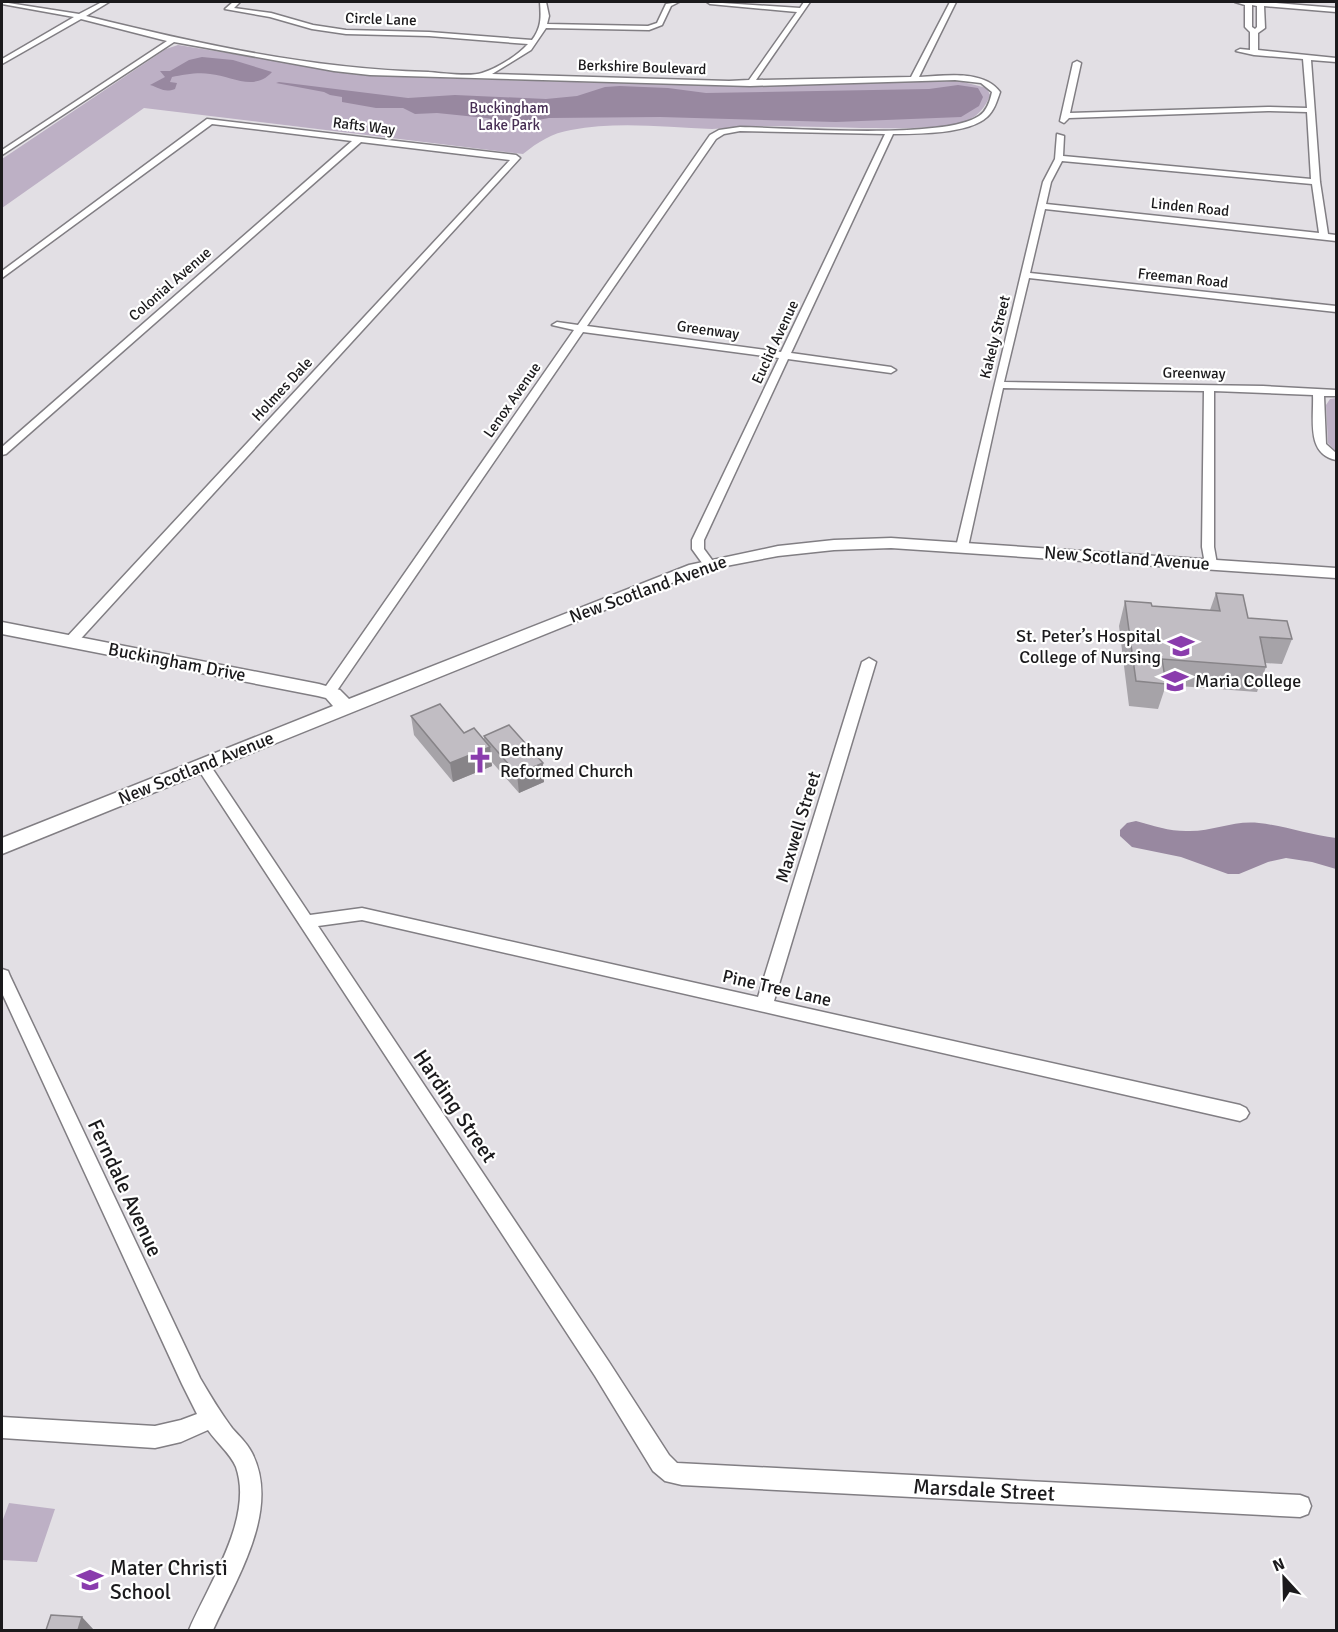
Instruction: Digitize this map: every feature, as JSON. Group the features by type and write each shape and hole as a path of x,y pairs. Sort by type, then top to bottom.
{"street":[{"name":"Berkshire Boulevard","path":"2,2 80,16 173,40 344,70 479,77 750,84 914,79 975,80 989,85 996,92 988,112 968,124 891,131 725,131"},
{"path":"2,62 106,2"},
{"name":"Circle Lane","path":"237,2 228,8 270,15 312,27 346,32 440,35 534,42"},
{"path":"479,77 515,58 534,42 545,26 543,2"},
{"path":"545,26 649,28 659,25 668,5 676,2"},
{"path":"710,2 801,10"},
{"path":"750,84 807,2"},
{"path":"914,79 953,2"},
{"path":"1238,2 1336,10"},
{"path":"1248,2 1250,27 1254,32 1254,53"},
{"path":"1254,32 1261,28 1260,3"},
{"path":"2,153 173,40"},
{"path":"1240,51 1336,60"},
{"path":"1307,58 1316,182 1324,237"},
{"path":"1077,63 1065,119 1268,109 1310,110"},
{"name":"Rafts Way","path":"2,275 210,121 516,158"},
{"name":"Lenox Avenue","path":"329,692 713,137 725,131"},
{"name":"Euclid Avenue","path":"709,564 698,549 698,540 891,131"},
{"name":"Kakely Street","path":"962,547 1041,206 1047,182 1059,158 1060,136"},
{"name":"Colonial Avenue","path":"2,452 358,139"},
{"name":"Holmes Dale","path":"70,642 516,158"},
{"path":"1059,158 1316,182"},
{"name":"Linden Road","path":"1041,206 1336,238"},
{"name":"Freeman Road","path":"1026,275 1336,309"},
{"name":"Greenway","path":"557,325 891,370"},
{"name":"Greenway","path":"998,385 1209,388 1336,393"},
{"path":"1209,388 1208,547 1211,564"},
{"path":"1318,392 1320,445 1336,457"},
{"name":"New Scotland Avenue","path":"2,846 668,578 709,564 768,551 828,544 891,543 1336,573"},
{"name":"Buckingham Drive","path":"2,628 329,692"},
{"name":"Maxwell Street","path":"764,1005 869,662"},
{"path":"329,692 346,708"},
{"name":"Harding Street","path":"203,766 602,1369 661,1463 669,1471"},
{"name":"Pine Tree Lane","path":"306,922 362,914 1240,1113"},
{"name":"Ferndale Avenue","path":"2,975 189,1377 212,1418 245,1461 252,1500 237,1548 201,1630"},
{"path":"2,1428 155,1437 181,1431 212,1418"},
{"name":"Marsdale Street","path":"669,1471 682,1474 1300,1506"}],"green space":[{"name":"Buckingham Lake Park","path":"178,45 342,72 461,79 730,86 959,81 987,88 990,95 984,107 974,117 943,126 886,128 748,126 712,129 641,125 588,127 558,133 523,154 144,108 2,208 2,159 166,49"},
{"path":"1336,398 1336,452 1328,443 1326,405 1330,399"},
{"path":"9,1503 55,1509 37,1562 2,1560 2,1522"}],"shaded area":[{"path":"202,57 233,60 272,72 265,78 250,82 201,73 172,77 170,82 177,83 175,89 171,90 162,90 150,85 165,77 160,71 170,71 189,60"},
{"path":"276,83 408,98 455,95 546,99 577,96 605,87 620,86 668,88 706,93 929,89 958,85 978,88 983,97 979,106 961,117 836,122 660,117 549,118 516,124 486,118 437,113 415,114 403,108 376,108 342,102 342,97"},
{"path":"1136,821 1183,831 1199,831 1250,822 1336,838 1336,869 1286,858 1268,862 1239,874 1228,874 1181,857 1132,847 1120,836 1120,830 1127,823"}],"building":[{"path":"1216,593 1243,595 1248,618 1287,621 1292,639 1260,637 1266,667 1162,659 1166,684 1136,681 1125,601 1151,603 1152,606 1220,611"},
{"path":"440,704 464,733 474,728 490,747 450,763 411,716"},
{"path":"509,725 543,763 517,774 484,736"},
{"path":"51,1615 82,1617 78,1630 46,1630"}],"place":[{"name":"St. Peter’s Hospital College of Nursing","path":"1181,646"},
{"name":"Maria College","path":"1175,681"},
{"name":"Bethany Reformed Church","path":"480,760"},
{"name":"Mater Christi School","path":"90,1580"}]}
